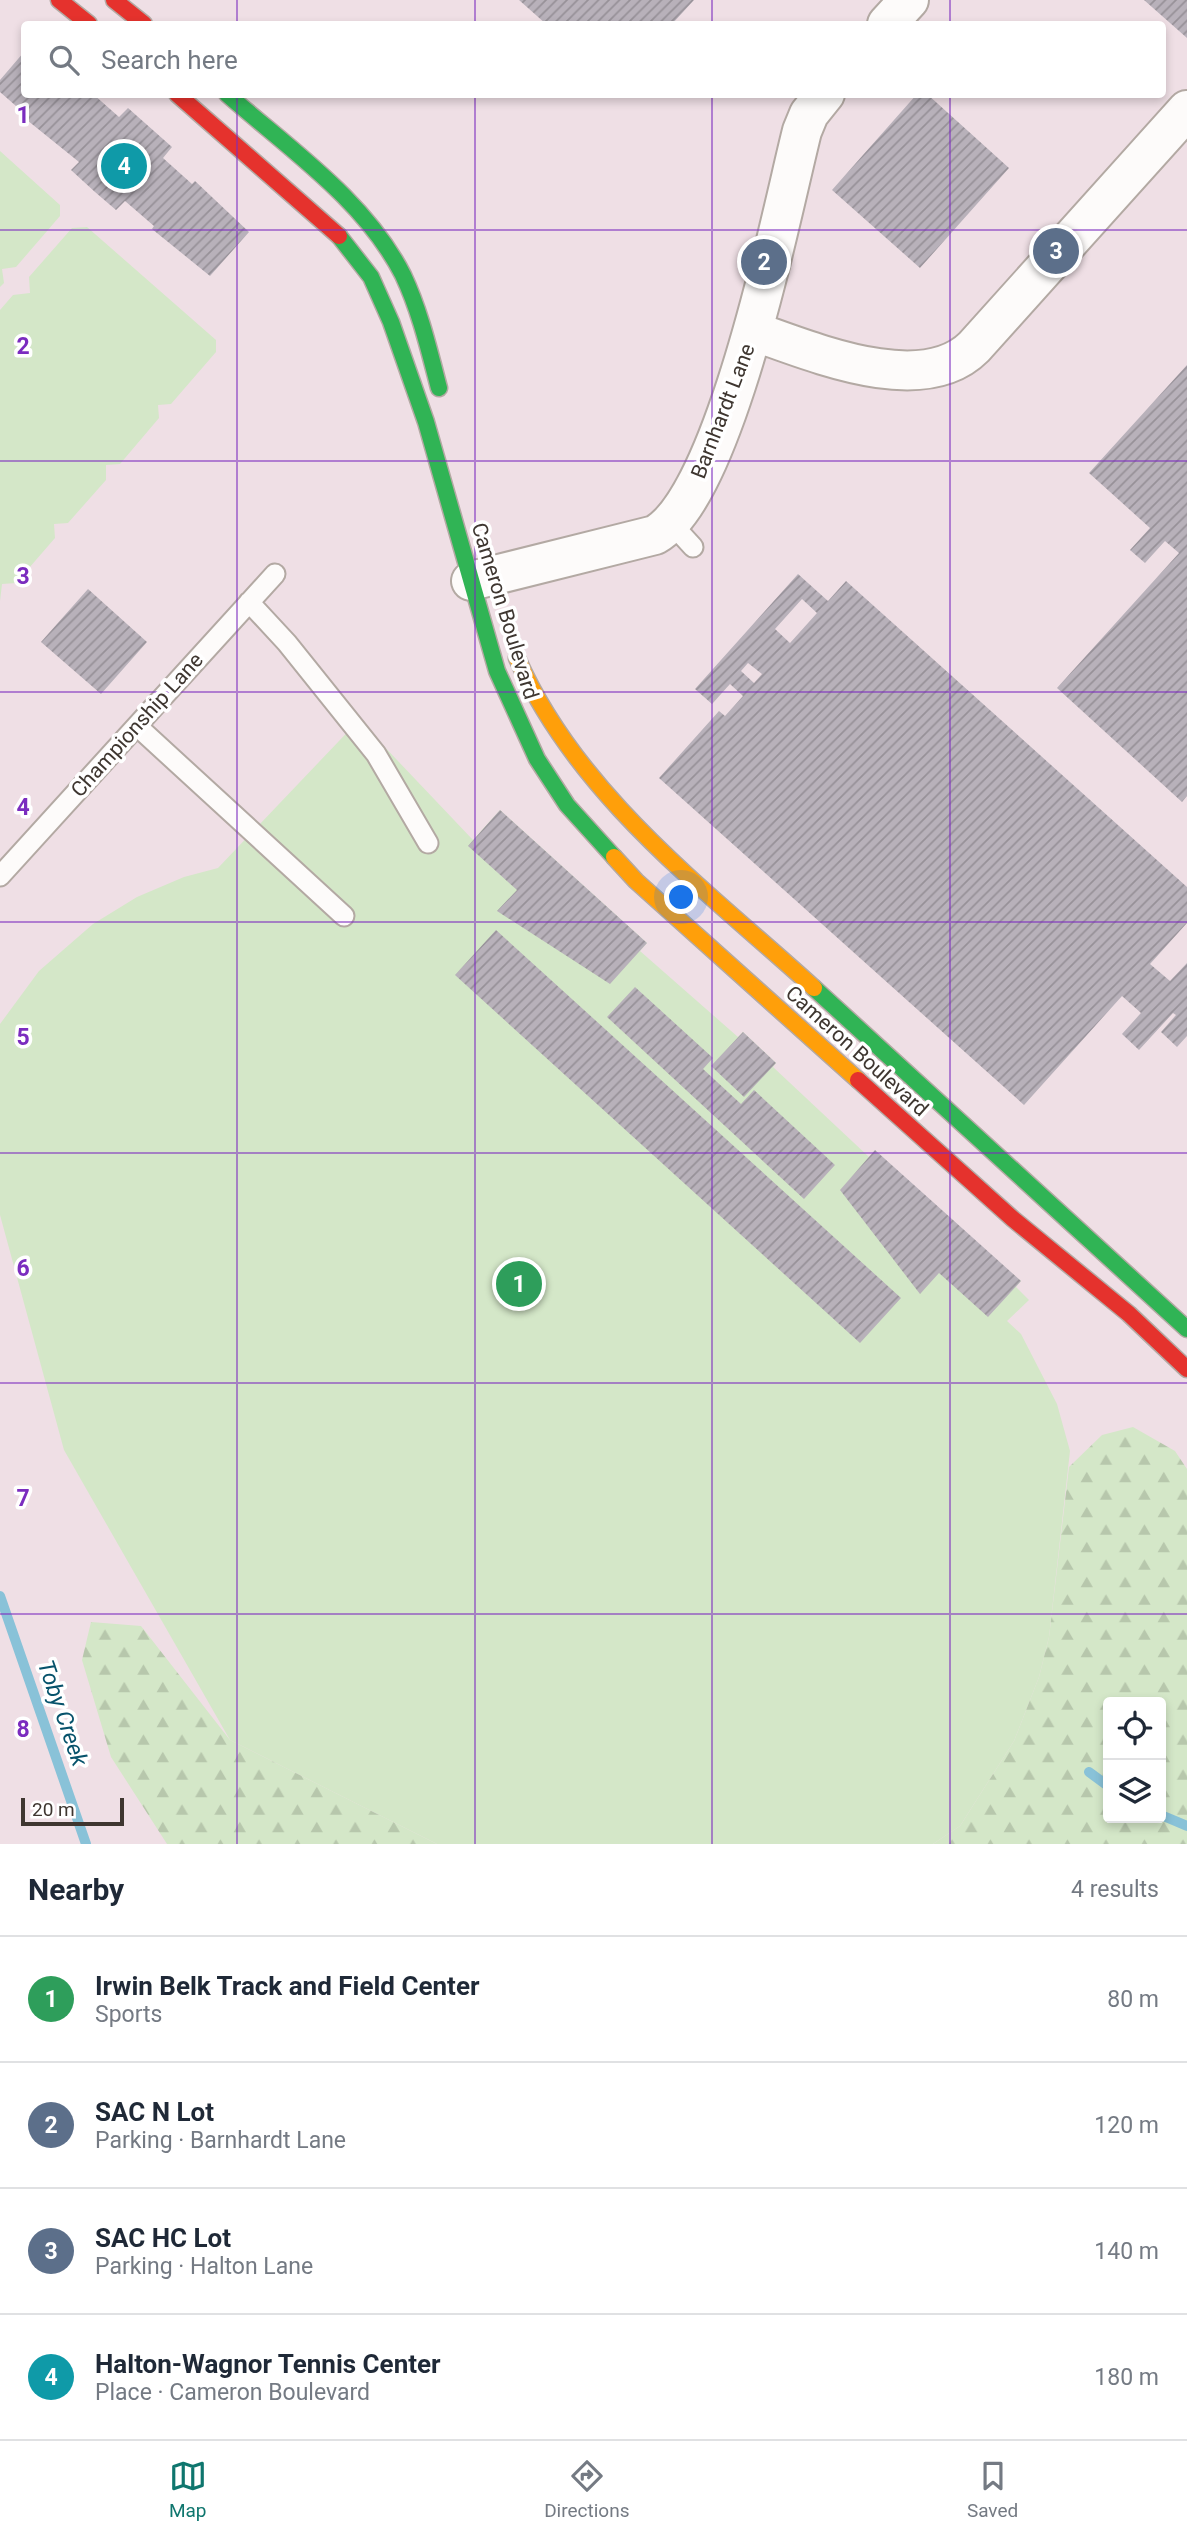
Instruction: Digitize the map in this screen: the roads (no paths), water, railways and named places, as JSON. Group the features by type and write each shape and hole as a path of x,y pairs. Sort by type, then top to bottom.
{"street":[{"path":"59,0 85,21"},
{"path":"114,0 140,21"},
{"path":"890,21 909,0"},
{"name":"Cameron Boulevard","path":"182,98 331,229 371,277 391,322 426,422 486,576 497,671 521,727 552,783 596,840 636,881 1006,1214 1129,1314 1187,1368"},
{"path":"231,98 357,212 393,258 415,302 443,404"},
{"name":"Barnhardt Lane","path":"486,576 655,535 682,535 684,508 704,468 753,331 802,131 809,114 822,98"},
{"path":"753,331 835,360 896,370 947,365 958,360 974,347 1187,110"},
{"name":"Cameron Boulevard","path":"510,638 524,676 552,725 573,755 629,819 1187,1329"}],"lane":[{"name":"Championship Lane","path":"0,876 275,574"},
{"path":"249,602 287,643 376,754 428,843"},
{"path":"137,726 344,916"}],"waterway":[{"name":"Toby Creek","path":"0,1596 86,1844"},
{"path":"1089,1772 1103,1782"},
{"path":"1166,1817 1187,1826"}],"place":[{"name":"Halton-Wagnor Tennis Center","path":"124,166"},
{"name":"SAC HC Lot","path":"1056,251"},
{"name":"SAC N Lot","path":"764,262"},
{"name":"Irwin Belk Track and Field Center","path":"519,1284"}]}
